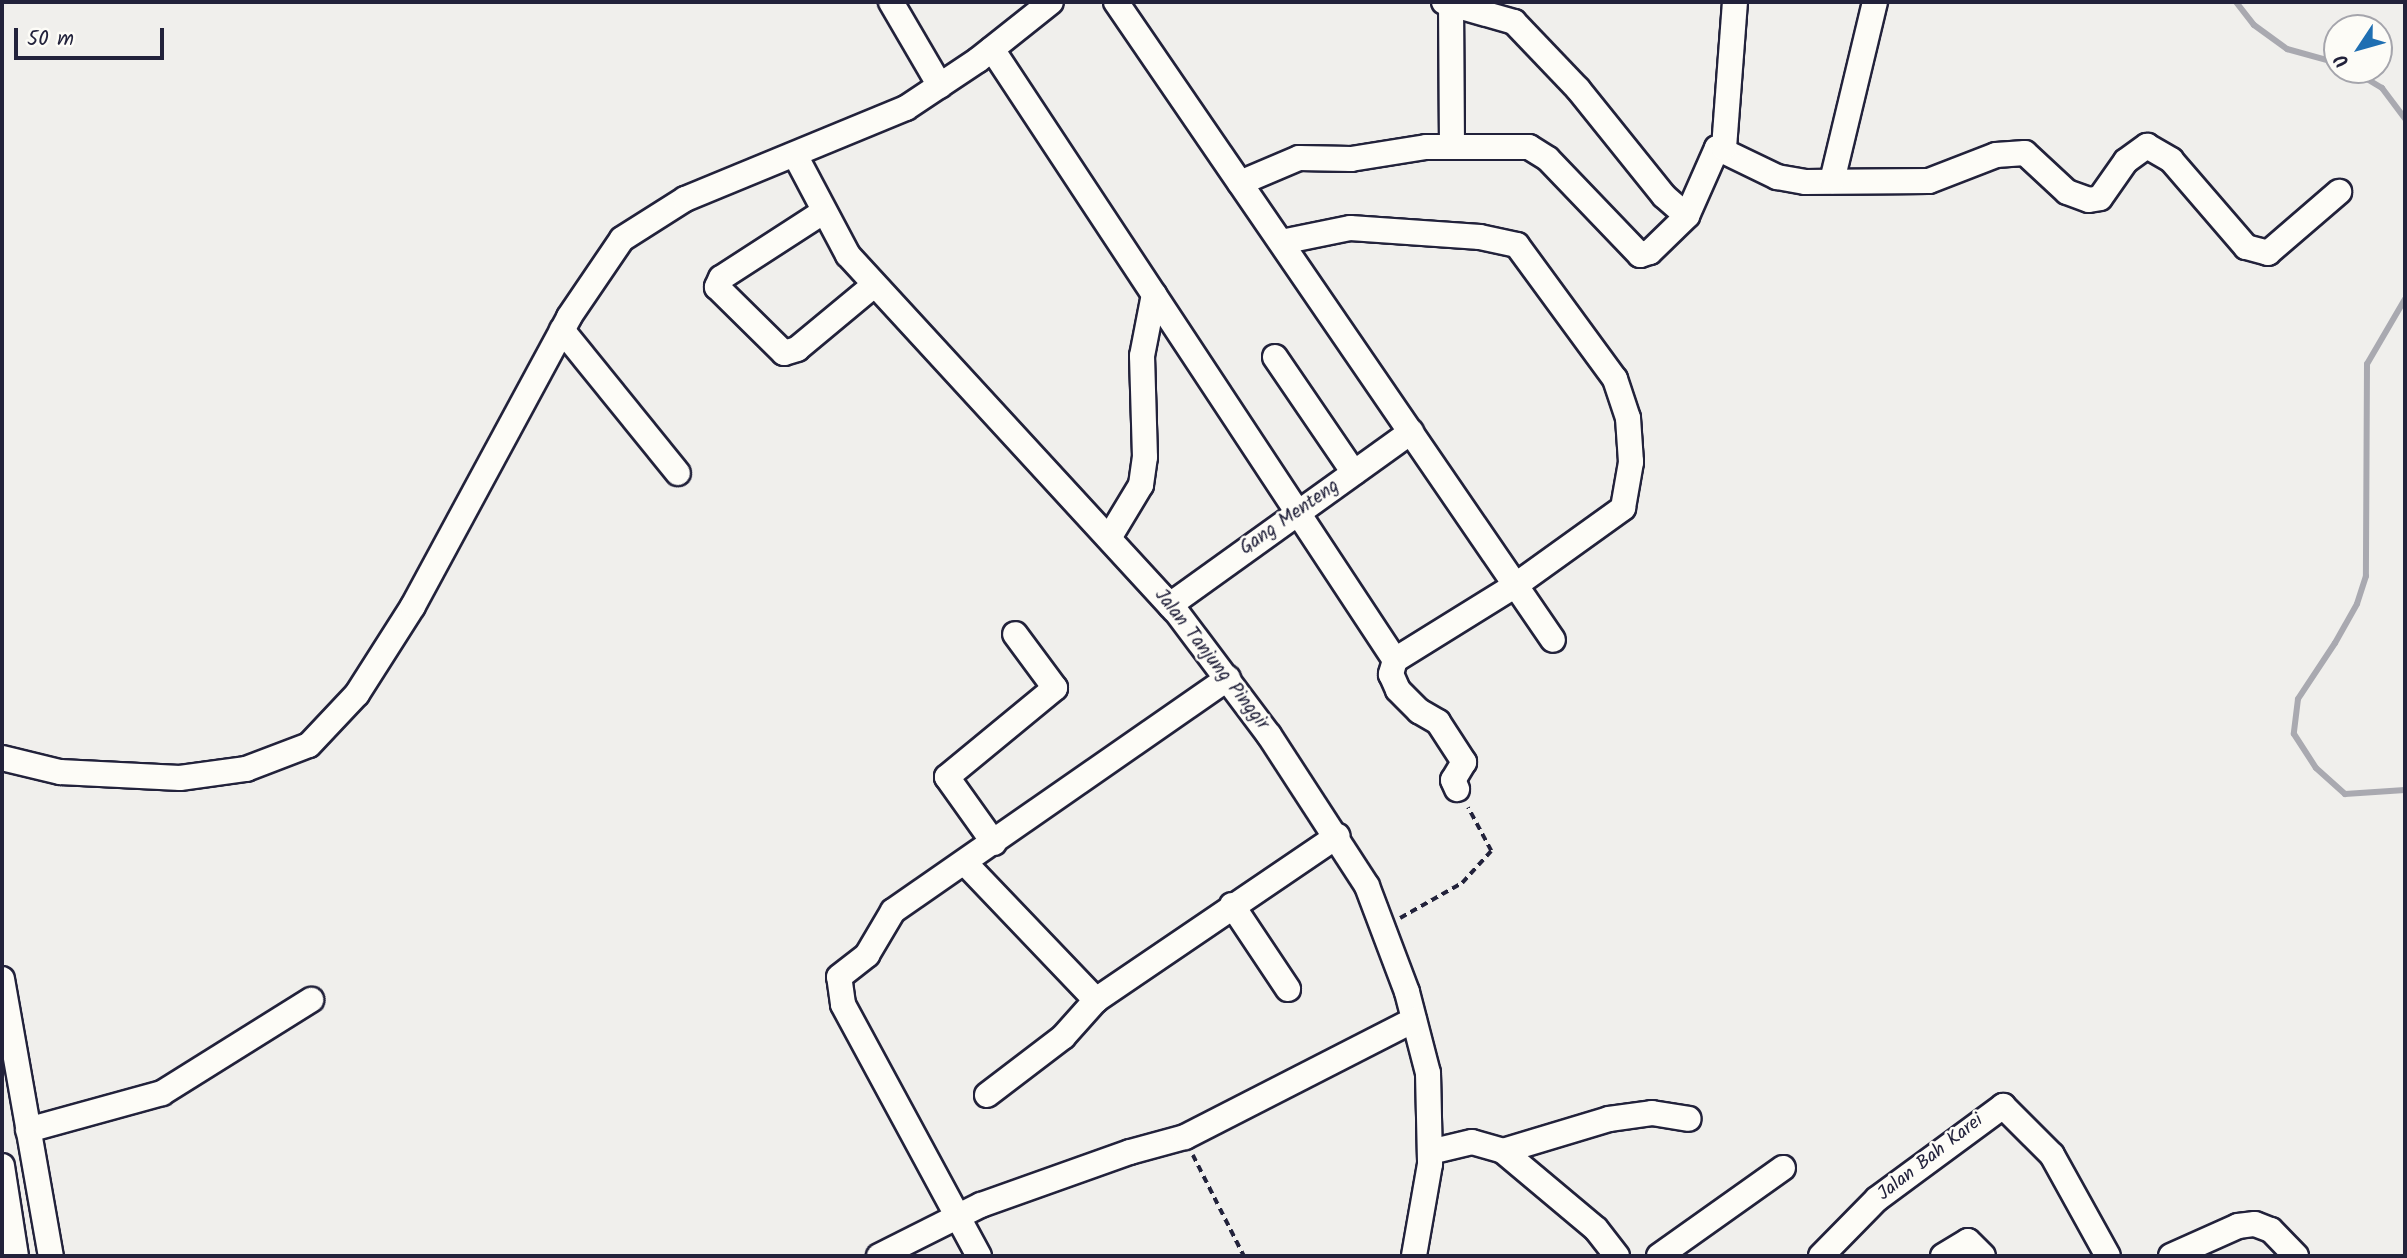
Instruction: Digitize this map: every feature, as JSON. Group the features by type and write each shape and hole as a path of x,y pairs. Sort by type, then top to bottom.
{"street":[{"path":"891,2 940,86"},
{"path":"2,758 60,772 180,778 246,769 309,745 357,694 413,606 562,330 598,270 622,239 640,225 738,175 795,155 906,108 992,49 1051,2"},
{"path":"1116,2 1553,640"},
{"path":"1452,147 1448,2 1514,22 1578,89 1664,196 1688,216"},
{"path":"1724,148 1735,2"},
{"path":"1832,181 1875,2"},
{"path":"992,49 1395,660"},
{"path":"1724,148 1777,177 1832,181 1929,181 2012,151 2037,161 2076,199 2089,200 2110,188 2126,161 2147,146 2171,160 2246,247 2269,253 2339,192"},
{"path":"1240,183 1299,158 1350,159 1452,147 1529,147 1539,152 1640,255 1650,252 1688,216 1706,181 1712,153 1724,148"},
{"name":"Jalan Tanjung Pinggir","path":"795,155 848,255 1170,605 1228,678 1337,836 1367,886 1414,1020 1428,1073 1430,1152 1414,1256"},
{"path":"823,212 721,278 717,286 784,353 797,349 874,285"},
{"path":"1281,242 1350,228 1480,237 1517,244 1615,379 1628,418 1632,463 1628,502 1599,530 1516,586 1395,660 1391,674 1398,690 1419,711 1438,722 1464,762 1453,780 1457,789"},
{"path":"1109,538 1140,485 1145,457 1143,356 1154,294"},
{"path":"562,330 678,473"},
{"path":"1275,357 1354,473"},
{"name":"Gang Menteng","path":"1170,605 1298,510 1411,432"},
{"path":"994,843 947,777 1055,688 1015,634"},
{"path":"979,1256 838,989 839,977 867,955 885,918 1228,678"},
{"path":"987,1095 1063,1037 1096,1000 1337,836"},
{"path":"965,863 1096,1000"},
{"path":"1232,905 1288,989"},
{"path":"2,979 51,1256"},
{"path":"28,1130 162,1093 311,1000"},
{"path":"879,1256 958,1216 1130,1152 1185,1138 1414,1020"},
{"name":"Jalan Bah Karei","path":"1827,1254 1877,1199 2003,1107 2052,1155 2108,1256"},
{"path":"1503,1152 1609,1119 1652,1113 1689,1119"},
{"path":"1430,1152 1472,1142 1503,1152 1596,1229 1618,1256"},
{"path":"2,1166 16,1256"},
{"path":"1659,1256 1783,1168"},
{"path":"2171,1256 2238,1226 2255,1224 2271,1230 2296,1256"},
{"path":"1943,1256 1968,1241 1983,1256"}],"path":[{"path":"1383,928 1462,883 1491,851 1457,789"},
{"path":"1185,1138 1244,1256"}],"waterway":[{"path":"2236,2 2254,25 2287,49 2323,59"},
{"path":"2375,84 2382,88 2405,118"},
{"path":"2405,299 2367,364 2366,576 2357,604 2298,699 2294,734 2316,768 2345,794 2405,790"}]}
